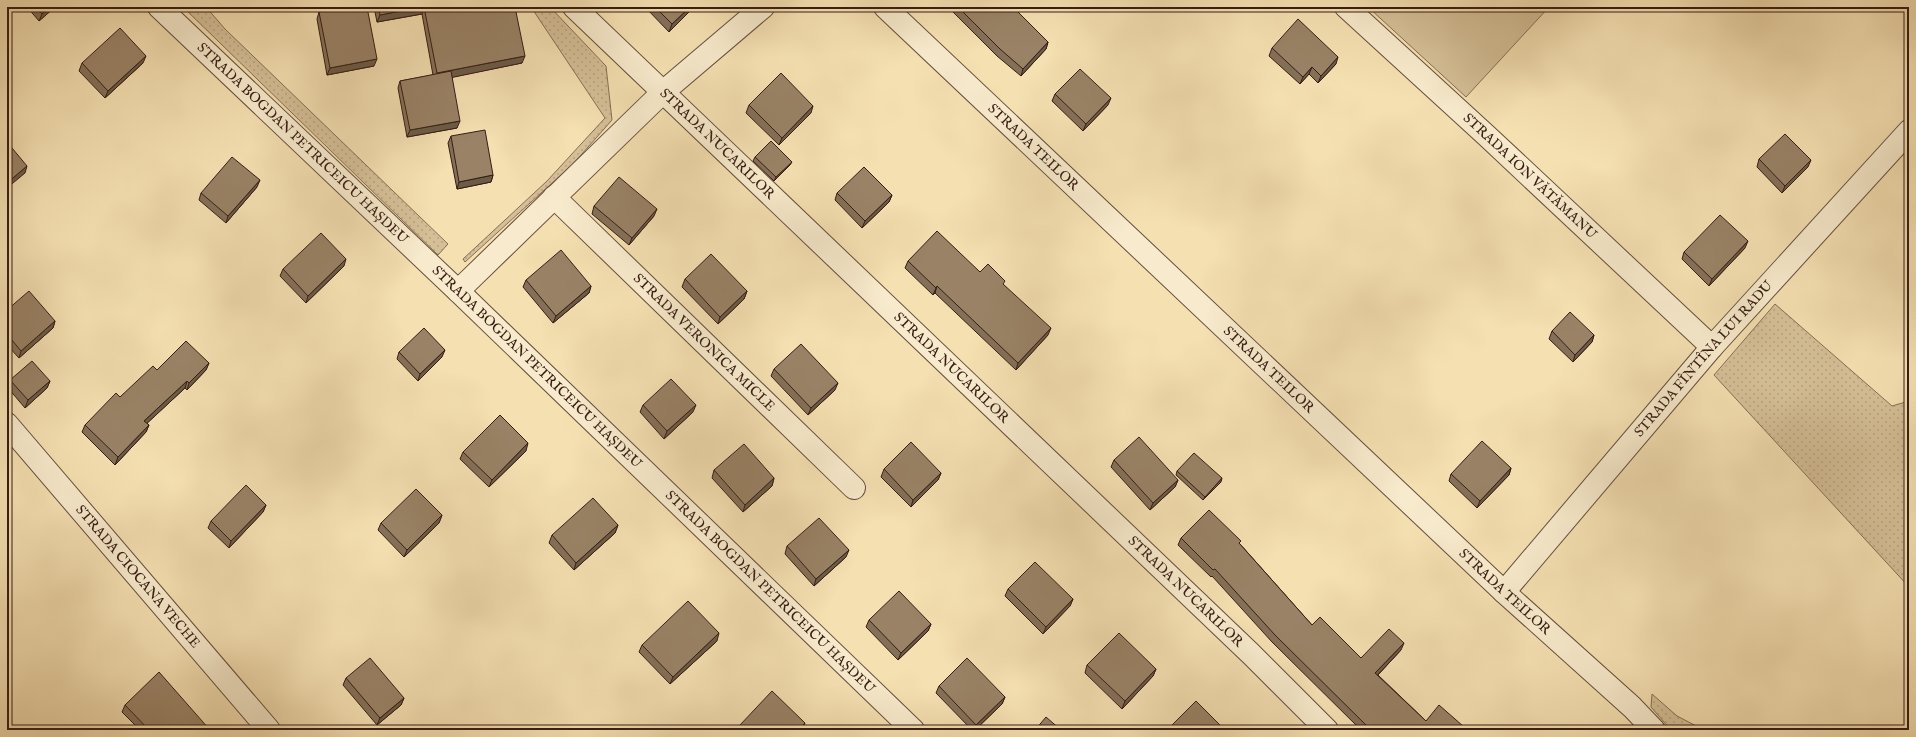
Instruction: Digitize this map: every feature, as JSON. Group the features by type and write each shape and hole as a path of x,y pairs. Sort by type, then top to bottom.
{"street":[{"name":"STRADA BOGDAN PETRICEICU HAȘDEU","path":"159,7 458,291 912,730"},
{"name":"STRADA NUCARILOR","path":"574,7 1251,654 1327,730"},
{"path":"458,291 663,92 763,7"},
{"name":"STRADA TEILOR","path":"885,7 1504,592 1627,702 1654,730"},
{"name":"STRADA ION VĂTĂMANU","path":"1346,7 1712,346"},
{"name":"STRADA FÎNTÎNA LUI RADU","path":"1504,592 1712,346 1909,131"},
{"name":"STRADA VERONICA MICLE","path":"554,197 854,488"},
{"name":"STRADA CIOCANA VECHE","path":"7,424 269,730"}],"shaded area":[{"path":"183,7 206,7 225,29 448,244 438,255"},
{"path":"531,7 550,7 606,66 612,120 573,164 465,262 463,259 547,181 605,118"},
{"path":"1368,7 1549,7 1466,97"},
{"path":"1775,304 1892,406 1909,401 1909,587 1714,375"},
{"path":"1652,694 1677,716 1704,730 1671,730 1651,707"}],"building":[{"path":"36,7 50,7 42,14"},
{"path":"344,7 367,7 377,59 330,68 319,12"},
{"path":"378,7 421,7 380,15"},
{"path":"424,7 515,7 525,56 437,73"},
{"path":"655,7 690,7 672,24"},
{"path":"958,7 1013,7 1048,42 1023,69 1000,49"},
{"path":"1298,19 1338,57 1321,76 1312,67 1303,77 1272,48"},
{"path":"120,28 146,56 108,91 82,63"},
{"path":"1080,69 1111,98 1086,124 1055,94"},
{"path":"451,71 460,121 410,130 400,81"},
{"path":"781,73 813,106 782,138 749,105"},
{"path":"485,130 493,175 459,182 451,136"},
{"path":"1785,134 1811,160 1785,186 1759,159"},
{"path":"771,141 792,162 776,177 755,157"},
{"path":"7,142 27,166 7,183"},
{"path":"232,157 260,180 228,216 201,193"},
{"path":"864,167 892,195 865,221 837,193"},
{"path":"619,177 657,209 632,238 594,206"},
{"path":"1720,215 1748,241 1712,279 1684,252"},
{"path":"937,231 980,272 988,264 1005,281 1003,284 1051,328 1018,363 937,286 936,288 908,261"},
{"path":"321,233 346,259 308,296 283,269"},
{"path":"561,250 591,286 556,316 526,280"},
{"path":"711,254 747,291 720,317 685,279"},
{"path":"29,291 55,321 21,351 7,334 7,310"},
{"path":"1570,312 1594,335 1575,355 1552,331"},
{"path":"424,328 445,350 420,374 399,352"},
{"path":"186,341 209,363 189,383 187,381 144,421 149,425 118,457 85,425 116,393 120,397 153,366 157,370"},
{"path":"801,344 838,383 811,408 774,369"},
{"path":"32,361 50,381 28,400 10,380"},
{"path":"671,379 696,405 667,431 643,405"},
{"path":"500,415 528,443 492,480 463,452"},
{"path":"1139,437 1178,480 1153,503 1114,460"},
{"path":"1482,441 1511,468 1480,501 1451,474"},
{"path":"911,442 941,473 913,500 884,469"},
{"path":"744,444 774,478 745,505 714,470"},
{"path":"1194,453 1222,478 1205,497 1177,471"},
{"path":"246,485 266,505 231,541 211,521"},
{"path":"416,489 442,515 407,550 381,523"},
{"path":"593,498 618,525 576,563 552,535"},
{"path":"1209,510 1241,541 1239,543 1312,625 1320,617 1361,658 1389,629 1404,643 1375,673 1426,721 1439,705 1463,726 1460,730 1371,730 1275,635 1215,569 1213,570 1181,538"},
{"path":"819,518 849,550 816,579 787,546"},
{"path":"1035,562 1073,599 1046,627 1008,589"},
{"path":"899,591 931,624 901,653 869,620"},
{"path":"688,601 719,633 673,677 642,645"},
{"path":"1119,633 1156,669 1125,701 1087,665"},
{"path":"370,658 404,698 380,718 346,678"},
{"path":"967,658 1005,697 976,725 939,686"},
{"path":"159,672 210,730 149,730 125,705"},
{"path":"772,691 805,723 798,730 745,730 740,725"},
{"path":"1196,701 1225,730 1167,730"},
{"path":"1046,717 1061,730 1035,730"}]}
